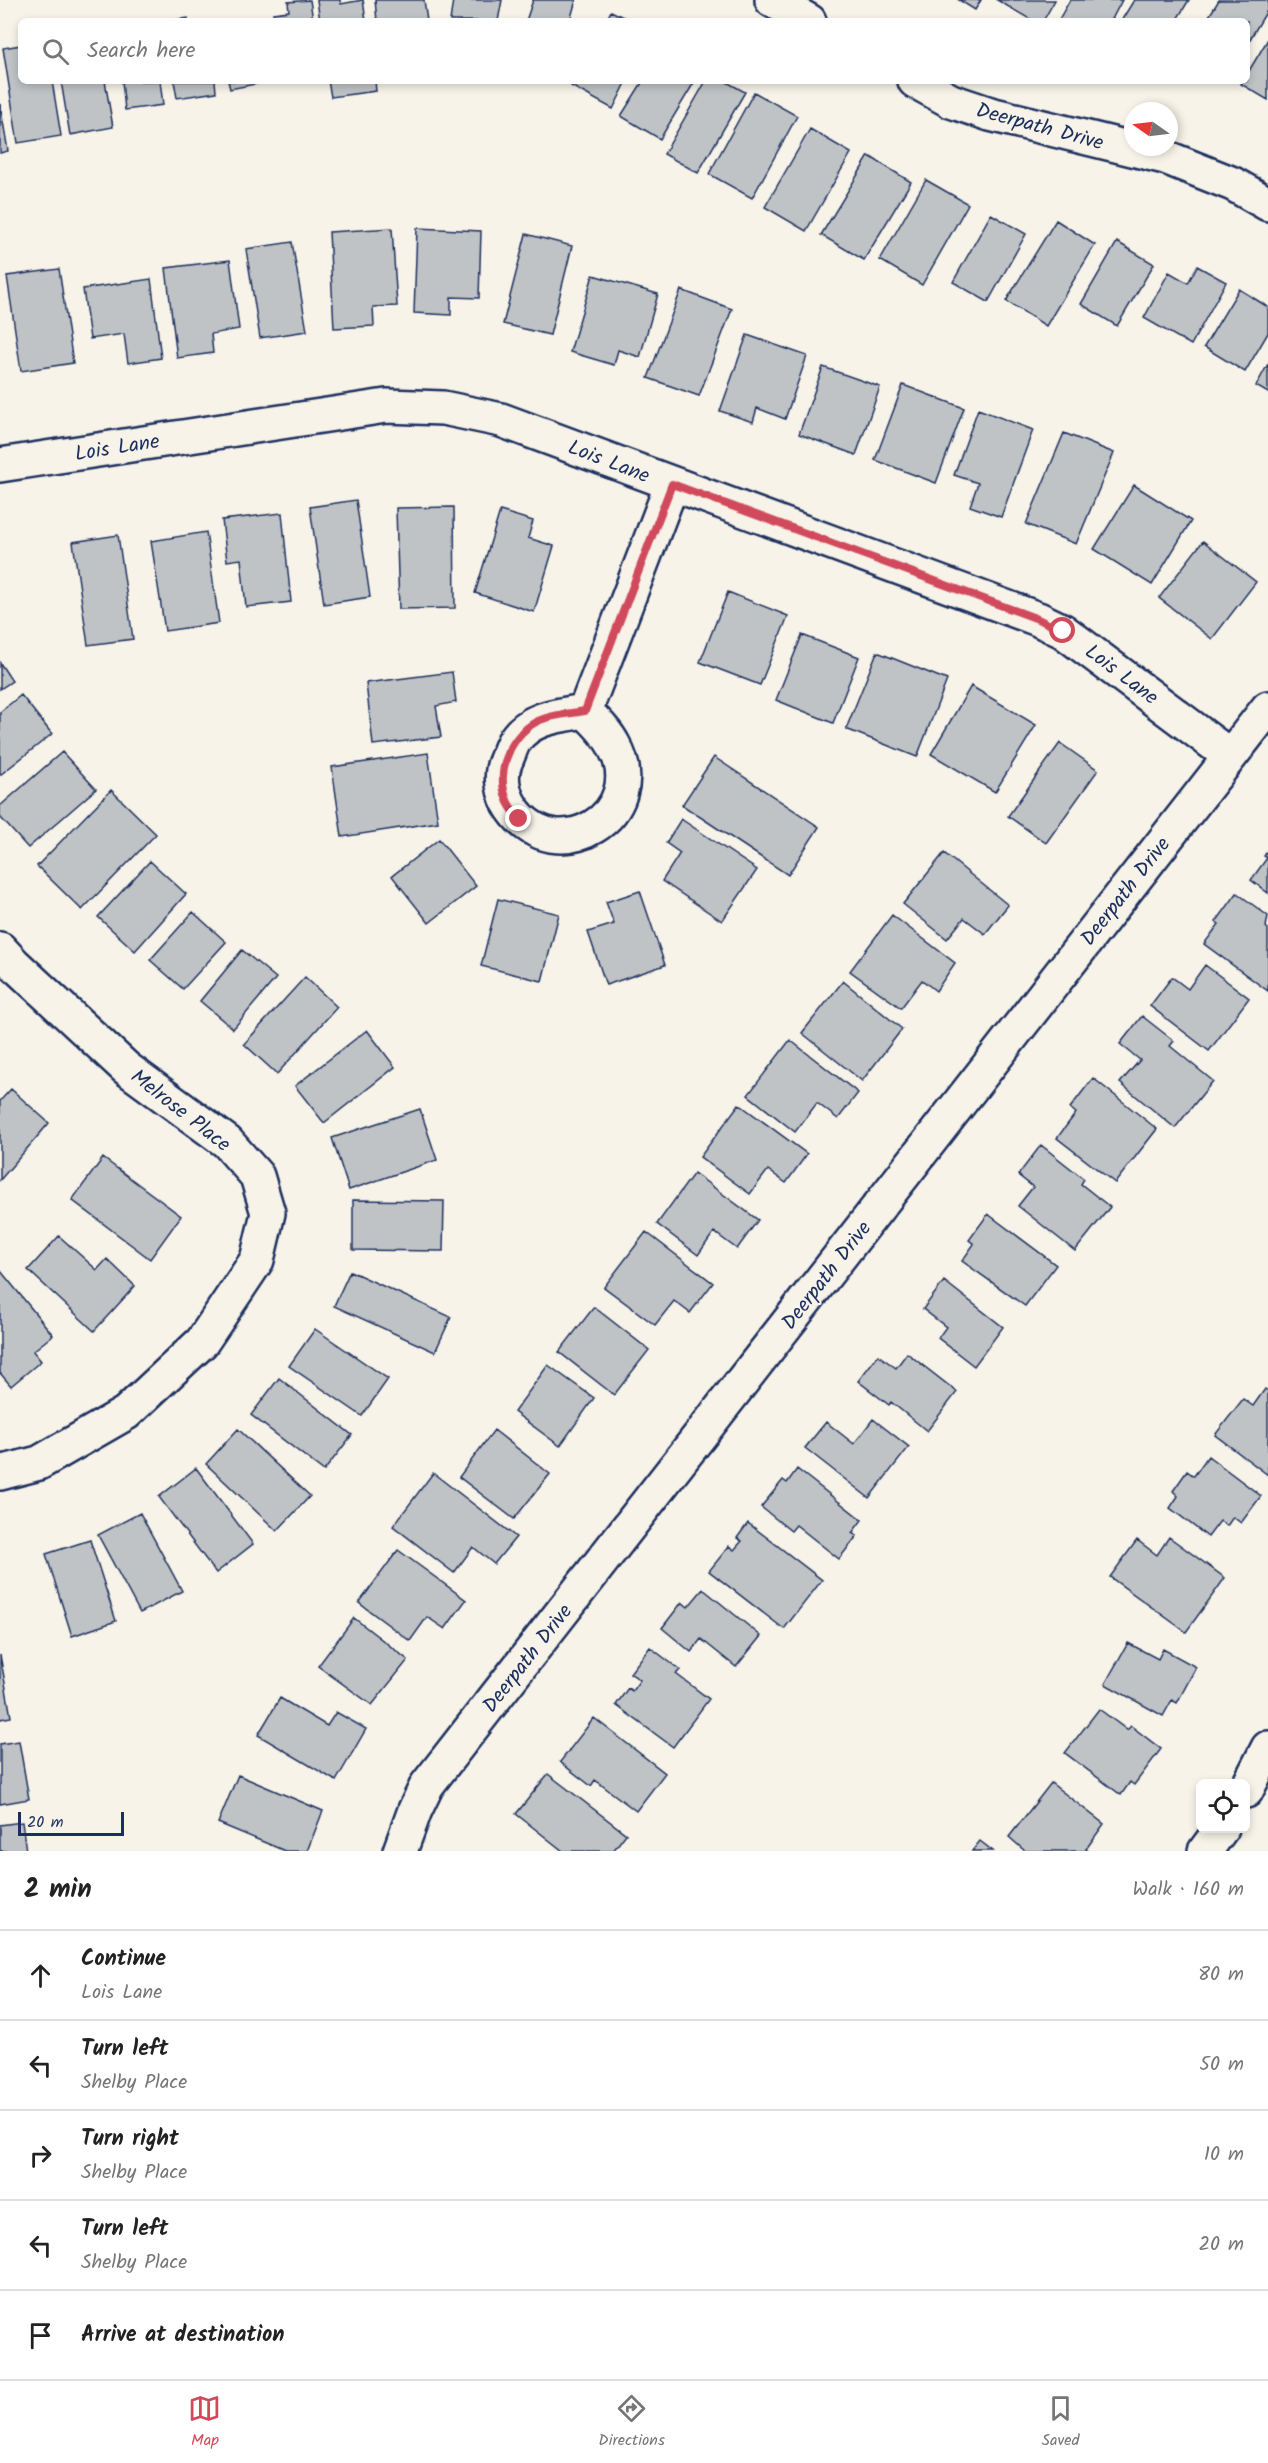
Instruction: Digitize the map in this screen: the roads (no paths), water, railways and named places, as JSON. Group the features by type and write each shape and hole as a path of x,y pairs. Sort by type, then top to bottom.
{"street":[{"path":"772,0 804,18"},
{"name":"Deerpath Drive","path":"920,84 951,101 990,114 1165,158 1233,184 1268,204"},
{"name":"Lois Lane","path":"0,465 386,406 443,408 501,420 1038,619 1063,631 1230,756"},
{"path":"585,711 672,484"},
{"name":"Deerpath Drive","path":"400,1851 427,1785 1268,708"},
{"name":"Melrose Place","path":"0,949 126,1068 227,1142 257,1176 268,1213 257,1260 202,1342 126,1413 39,1463 0,1473"},
{"path":"1250,1782 1268,1748"},
{"path":"1205,1851 1218,1833"}]}
